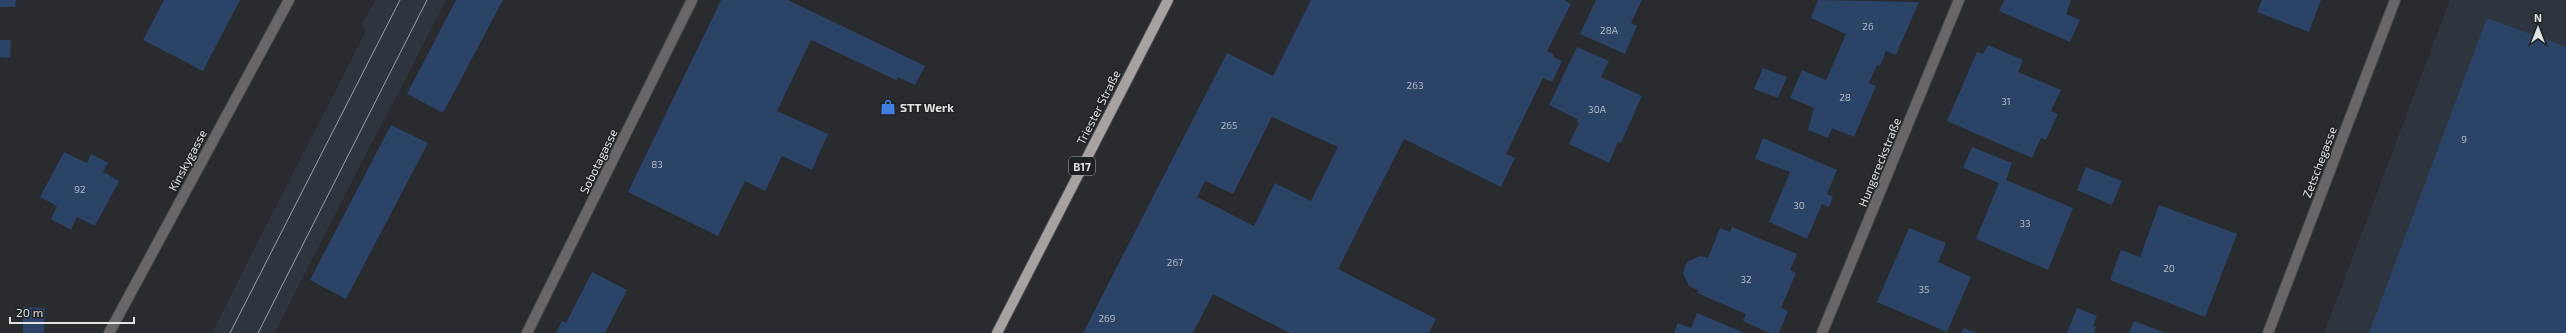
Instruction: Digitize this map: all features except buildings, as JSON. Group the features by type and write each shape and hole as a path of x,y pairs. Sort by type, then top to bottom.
{"main road":[{"name":"Triester Straße","path":"997,333 1168,0"}],"street":[{"name":"Kinskygasse","path":"109,333 289,0"},
{"name":"Sobotagasse","path":"527,333 692,0"},
{"name":"Hungereckstraße","path":"1822,333 1959,0"},
{"name":"Zetschegasse","path":"2268,333 2395,0"}],"shaded area":[{"path":"376,0 446,0 274,333 212,333 366,30 361,25"},
{"path":"2450,0 2566,0 2566,333 2324,333"}],"tram line":[{"path":"230,333 400,0"},
{"path":"258,333 427,0"}],"place":[{"name":"STT Werk","path":"888,107"}]}
